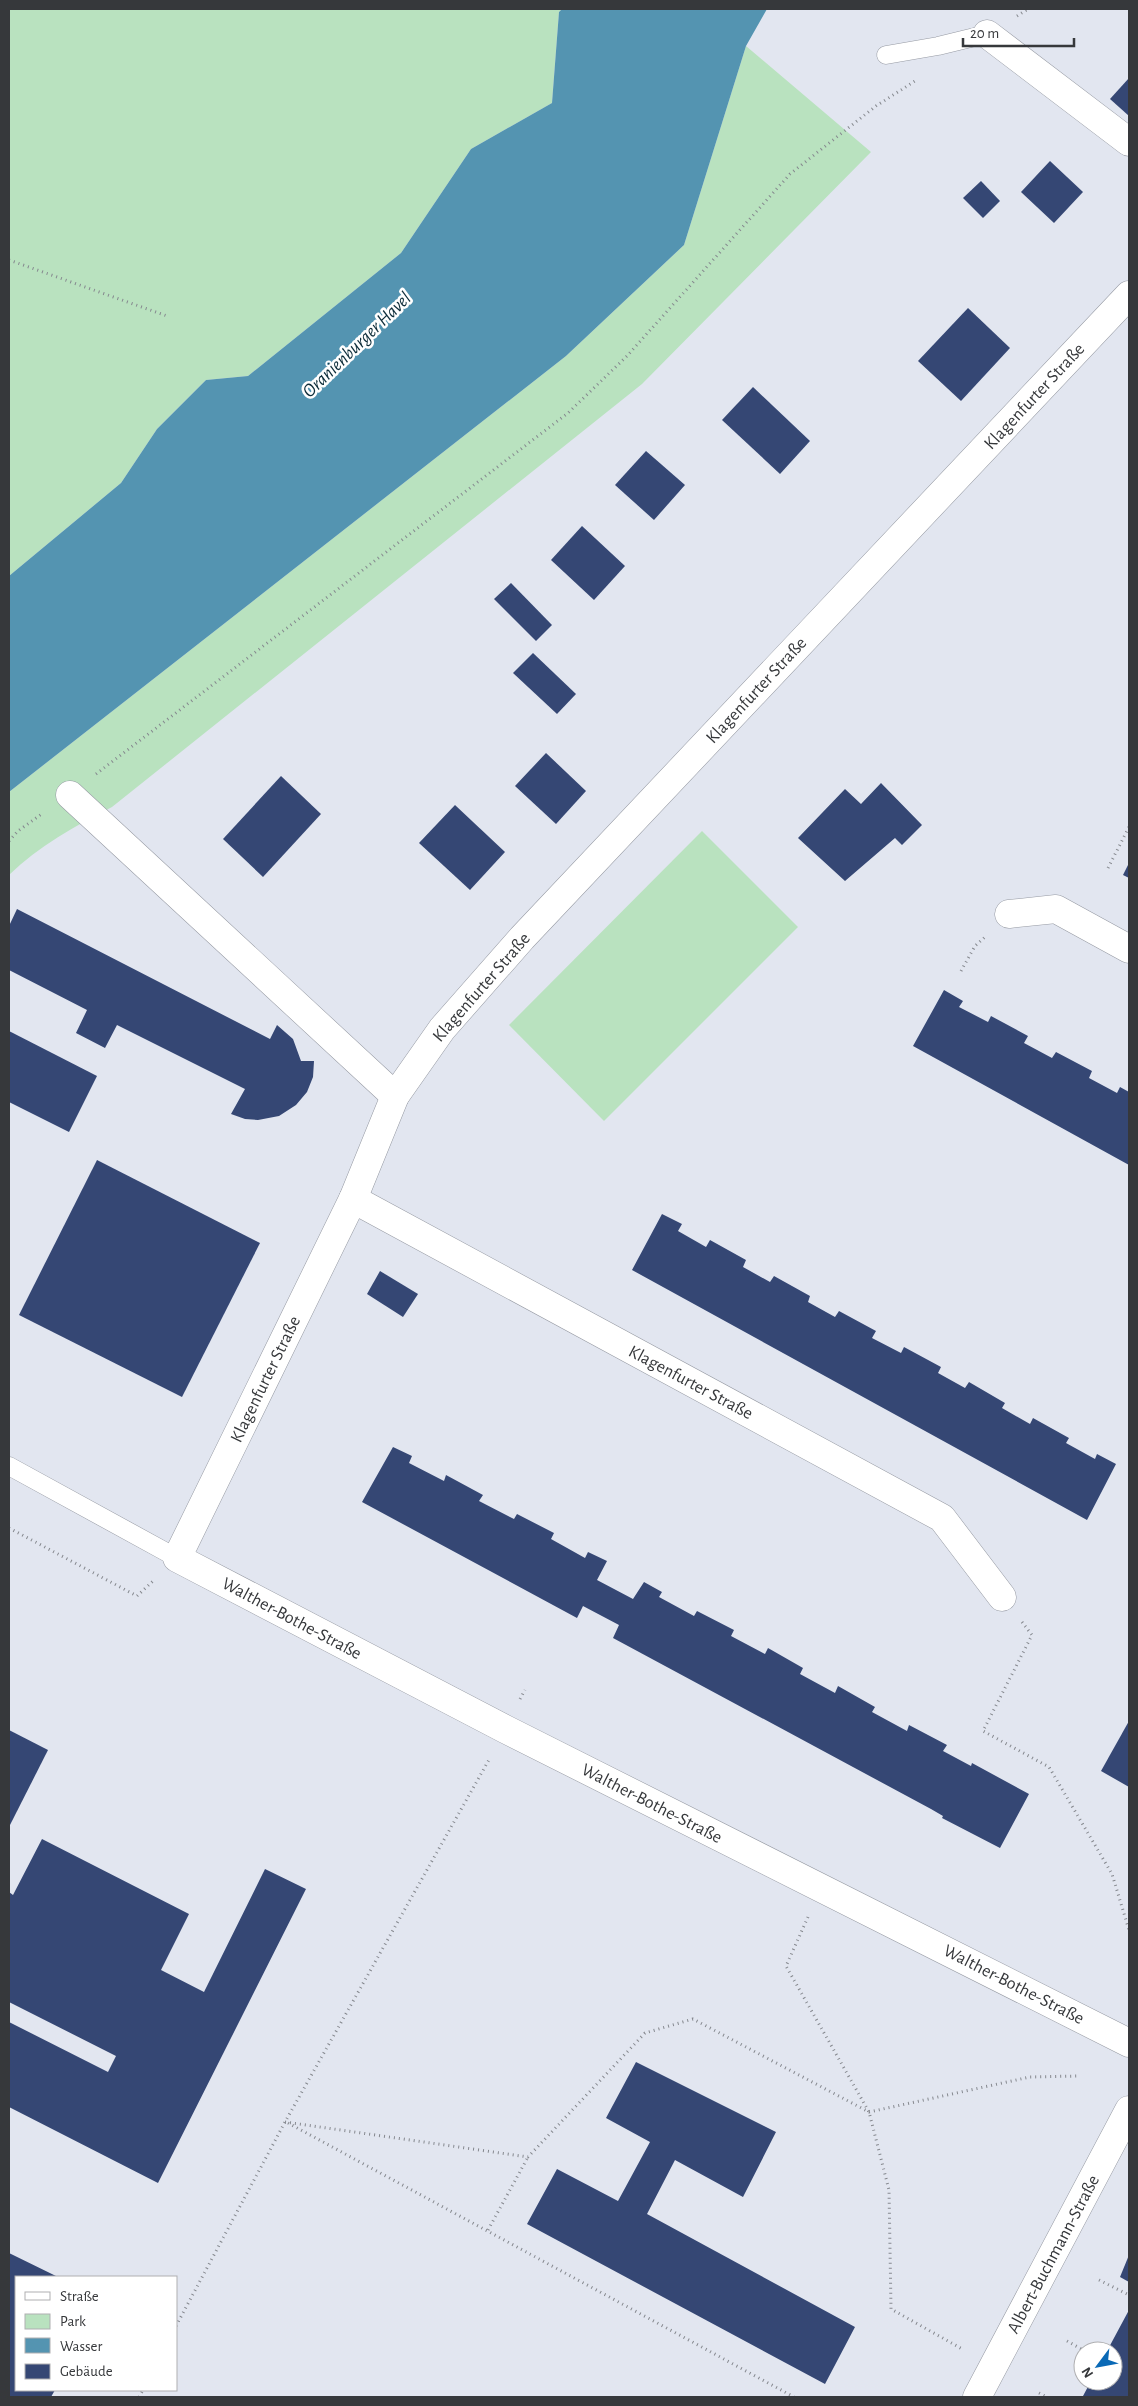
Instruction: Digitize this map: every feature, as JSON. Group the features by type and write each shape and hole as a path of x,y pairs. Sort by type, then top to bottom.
{"street":[{"path":"987,34 1129,142"},
{"name":"Klagenfurter Straße","path":"177,1558 353,1199 395,1096 442,1029 522,938 1129,295"},
{"path":"70,795 395,1096"},
{"path":"1008,914 1056,909 1129,949"},
{"name":"Klagenfurter Straße","path":"353,1199 942,1518 1002,1597"},
{"name":"Walther-Bothe-Straße","path":"177,1558 505,1729 1129,2043"},
{"name":"Albert-Buchmann-Straße","path":"977,2397 1129,2110"}],"lane":[{"path":"886,55 938,46 987,34"},
{"path":"9,1466 177,1558"}],"path":[{"path":"987,34 1028,9"},
{"path":"9,841 18,831 70,795 568,413 627,356 790,174 876,106 916,80"},
{"path":"9,260 167,316"},
{"path":"1108,868 1129,827"},
{"path":"961,971 975,946 1008,914"},
{"path":"9,1528 137,1596 177,1558"},
{"path":"1002,1597 1032,1634 983,1731 1050,1767 1112,1874 1129,1930"},
{"path":"178,2322 285,2122 482,1774"},
{"path":"800,1935 786,1966 868,2112 889,2190 891,2309 964,2350"},
{"path":"488,2230 528,2157 645,2033 693,2019 868,2112 1030,2077 1078,2076"},
{"path":"285,2122 528,2157"},
{"path":"285,2122 794,2397"},
{"path":"1099,2280 1129,2296"},
{"path":"1067,2341 1073,2344"},
{"path":"1039,2393 1047,2397"}],"green space":[{"path":"9,9 562,9 559,12 552,103 471,149 401,253 248,376 206,380 157,429 121,483 9,576"},
{"path":"746,46 871,152 642,384 112,807 58,837 9,875 9,792 566,356 684,245"},
{"path":"702,831 798,927 604,1121 509,1025"}],"water":[{"name":"Oranienburger Havel","path":"562,9 767,9 746,46 684,245 566,356 9,792 9,576 121,483 157,429 206,380 248,376 401,253 471,149 552,103 559,12"}],"building":[{"path":"1129,78 1129,116 1110,99"},
{"path":"1050,161 1083,192 1054,223 1021,192"},
{"path":"981,181 1000,201 983,218 963,198"},
{"path":"968,308 1010,348 961,401 918,361"},
{"path":"753,387 810,441 780,474 722,420"},
{"path":"646,451 685,485 654,520 615,485"},
{"path":"582,526 625,566 594,600 551,560"},
{"path":"511,583 552,625 536,641 494,599"},
{"path":"533,653 576,694 557,714 513,673"},
{"path":"546,753 586,791 556,824 515,786"},
{"path":"281,776 321,814 263,877 223,839"},
{"path":"881,783 922,825 902,845 895,838 845,881 798,838 845,789 861,804"},
{"path":"455,805 505,852 470,890 419,843"},
{"path":"1129,863 1129,878 1123,875"},
{"path":"17,909 270,1039 277,1025 293,1039 301,1061 314,1061 313,1077 307,1092 296,1105 279,1116 258,1120 245,1119 231,1114 245,1089 117,1025 105,1048 76,1033 87,1010 9,970 9,926"},
{"path":"944,990 963,1001 959,1007 988,1022 991,1016 1028,1036 1024,1043 1052,1058 1056,1052 1092,1071 1089,1078 1117,1093 1120,1087 1129,1092 1129,1165 913,1046"},
{"path":"9,1031 97,1076 69,1132 9,1102"},
{"path":"97,1160 260,1243 182,1397 19,1315"},
{"path":"662,1214 682,1224 678,1231 706,1247 710,1240 746,1260 743,1267 770,1282 774,1276 810,1296 808,1302 835,1317 839,1311 876,1331 872,1338 901,1353 904,1347 941,1367 938,1373 965,1388 969,1382 1005,1403 1002,1408 1030,1424 1033,1418 1069,1438 1066,1443 1095,1459 1097,1454 1116,1464 1087,1520 632,1270"},
{"path":"380,1271 418,1294 403,1317 367,1294"},
{"path":"393,1447 412,1456 409,1463 444,1481 446,1475 483,1495 479,1501 514,1519 517,1514 554,1533 551,1539 585,1558 588,1552 607,1561 597,1580 633,1599 644,1582 662,1592 659,1597 694,1616 697,1611 734,1630 731,1636 765,1654 768,1648 803,1668 800,1674 835,1693 838,1686 875,1707 872,1712 907,1731 909,1725 947,1745 943,1751 971,1766 972,1763 1029,1794 1000,1848 613,1638 619,1625 583,1606 577,1618 362,1502"},
{"path":"1129,1721 1129,1787 1101,1771"},
{"path":"9,1730 48,1750 9,1827"},
{"path":"42,1839 189,1914 161,1970 204,1992 265,1869 306,1889 158,2183 9,2107 9,2022 108,2072 116,2056 9,2002 9,1892 13,1895"},
{"path":"636,2062 776,2132 743,2197 675,2160 647,2214 855,2327 825,2384 527,2224 557,2169 618,2201 650,2142 606,2118"},
{"path":"9,2253 56,2276 15,2276 15,2391 54,2391 51,2397 9,2397"},
{"path":"1129,2255 1129,2282 1120,2277"},
{"path":"1129,2310 1129,2397 1083,2396 1086,2391 1123,2391 1123,2341 1112,2341"}]}
